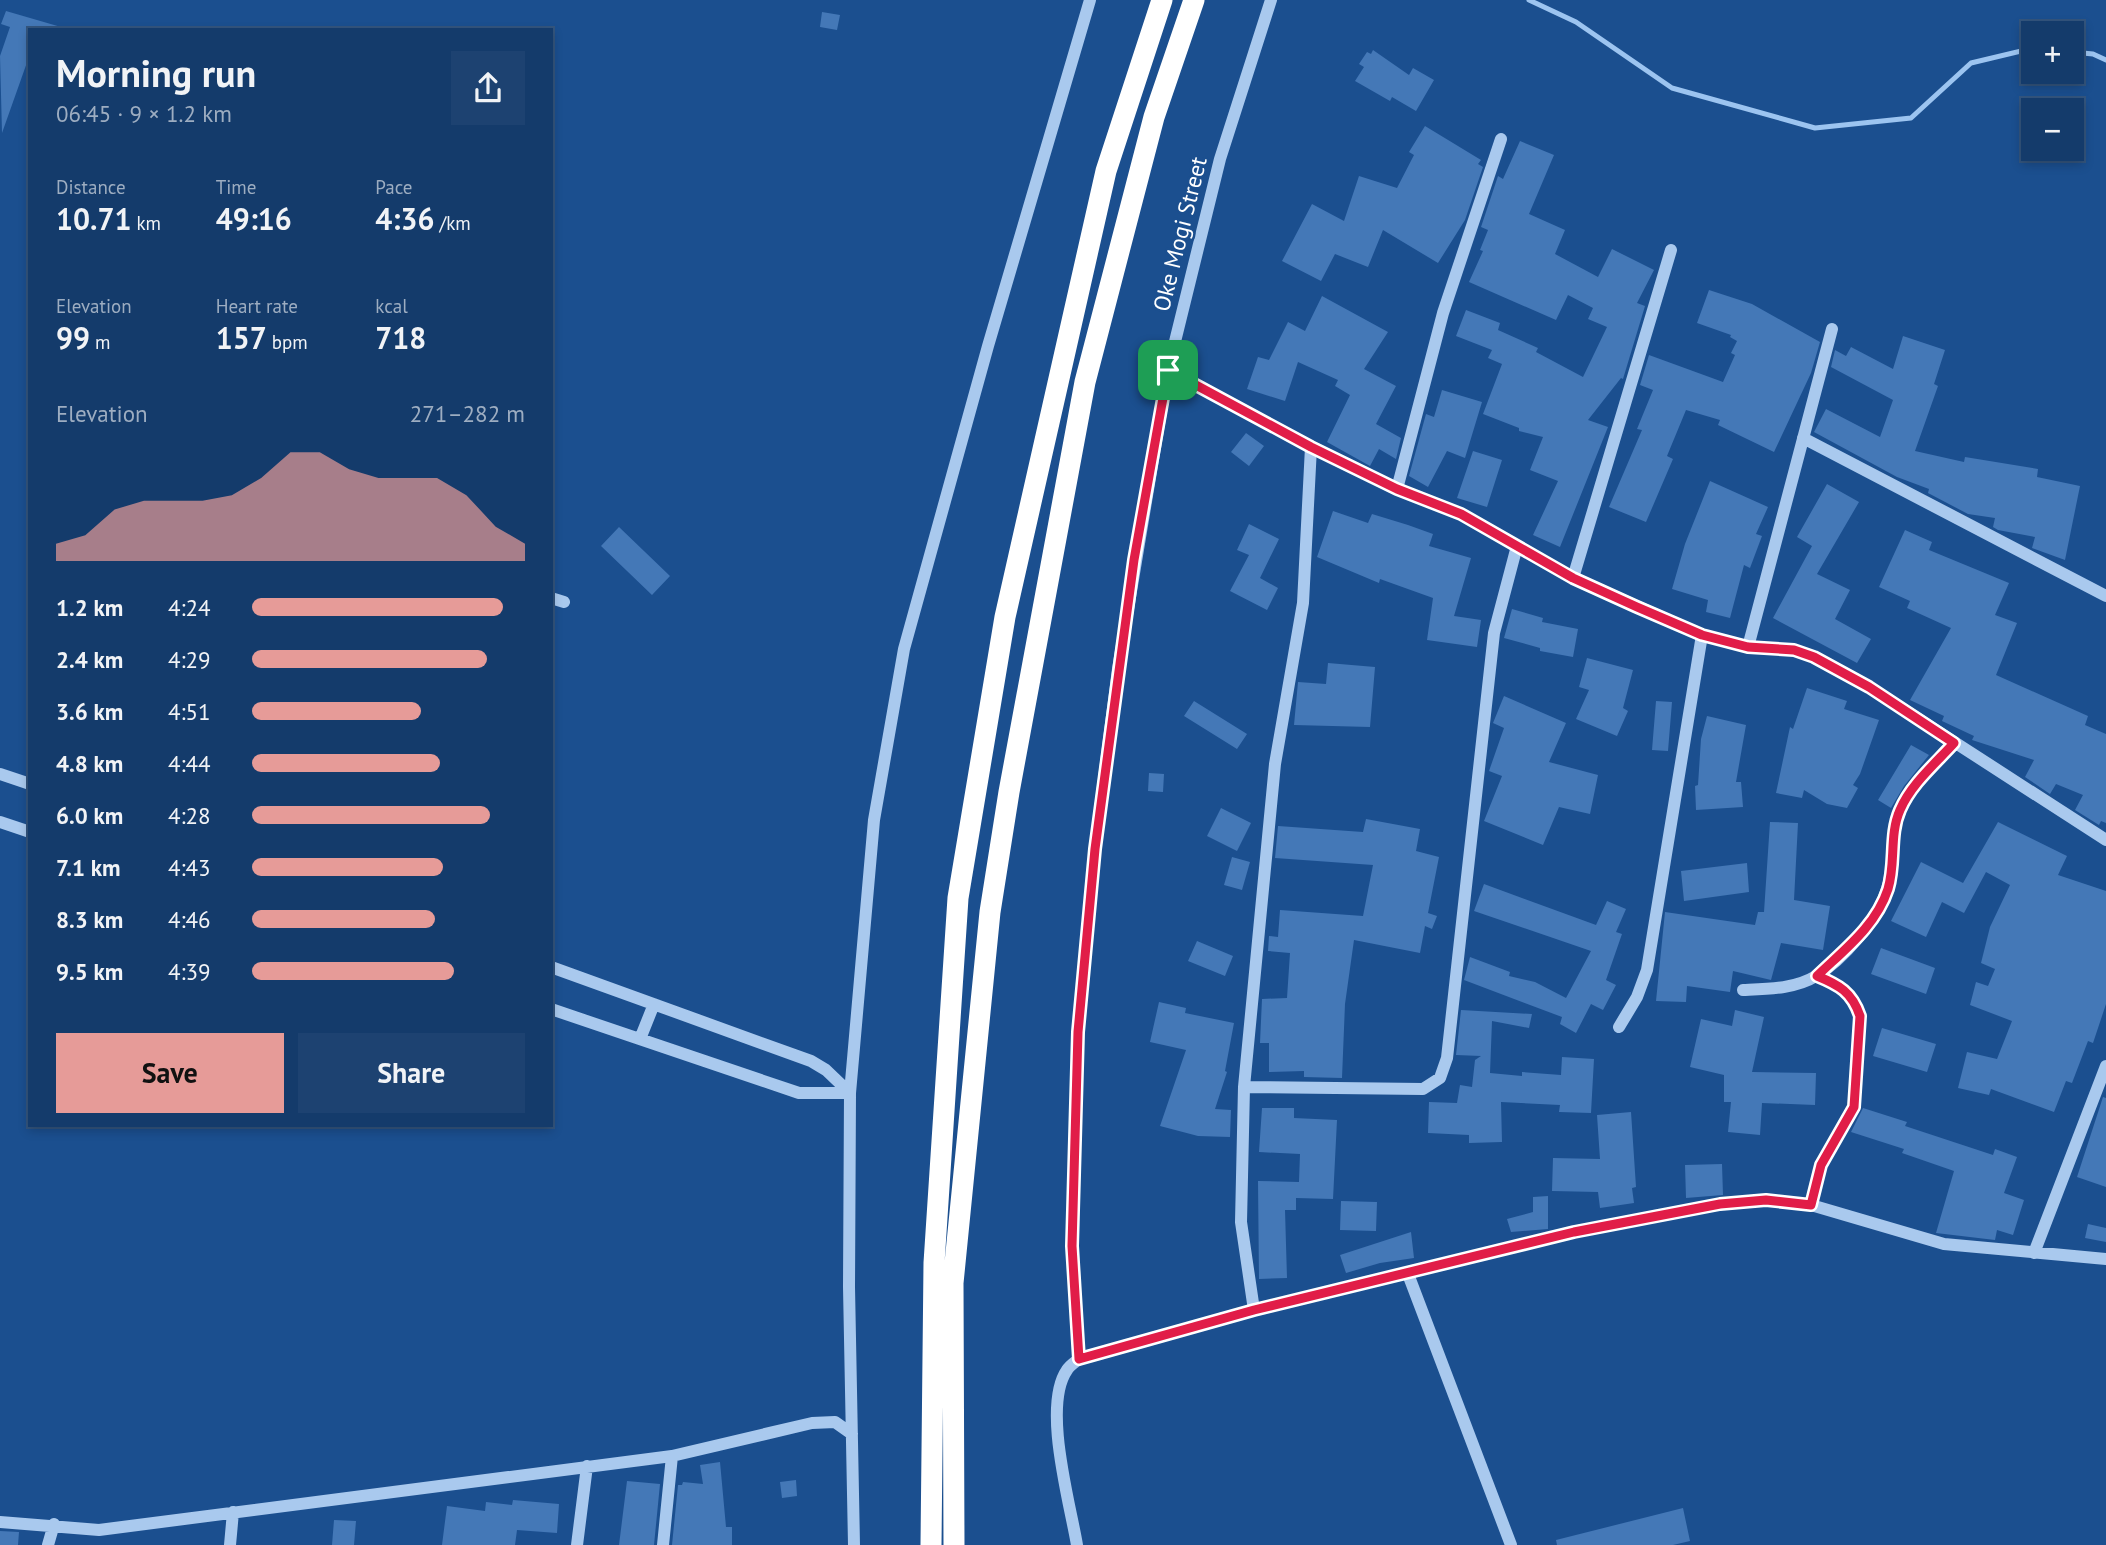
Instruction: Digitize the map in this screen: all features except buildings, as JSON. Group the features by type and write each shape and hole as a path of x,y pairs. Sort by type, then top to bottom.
{"highway":[{"path":"931,1545 934,1263 958,898 1014,577 1106,171 1161,0"},
{"path":"954,1539 953,1283 990,912 1004,818 1085,382 1154,117 1194,0"}],"street":[{"path":"854,1545 850,1093 874,820 904,649 991,333 1090,0"},
{"name":"Oke Mogi Street","path":"1079,1359 1072,1246 1078,1032 1118,669 1168,370 1220,159 1270,0"},
{"path":"1397,489 1443,313 1500,139"},
{"path":"1573,578 1671,250"},
{"path":"1748,647 1832,329"},
{"path":"1168,370 1311,447 1397,489 1461,514 1573,578 1702,635 1748,647 1794,650 1814,657 1869,687 2106,840"},
{"path":"1803,438 2106,596"},
{"path":"1254,1310 1241,1222 1244,1087 1275,764 1303,603 1311,447"},
{"path":"1244,1087 1423,1089 1440,1078 1447,1058 1494,633 1517,546"},
{"path":"1619,1027 1637,998 1647,970 1702,635"},
{"path":"1743,990 1781,988 1817,976 1864,932 1888,889 1895,825 1901,807 1914,786 1954,743"},
{"path":"0,774 28,783"},
{"path":"0,822 28,831"},
{"path":"553,969 811,1060 826,1069 850,1093"},
{"path":"1811,1205 1821,1165 1854,1107 1860,1016 1855,1002 1843,987 1817,976"},
{"path":"640,1039 654,1004"},
{"path":"553,1010 799,1093 850,1093"},
{"path":"2034,1253 2106,1066"},
{"path":"1077,1545 1057,1426 1058,1395 1067,1370 1079,1359 1254,1310 1574,1232 1720,1204 1766,1200 1811,1205 1944,1244 2106,1259"},
{"path":"1408,1274 1511,1545"},
{"path":"0,1522 54,1524 99,1530 672,1456 811,1423 835,1422 852,1434"},
{"path":"663,1545 672,1456"},
{"path":"576,1545 587,1466"},
{"path":"230,1545 233,1511"},
{"path":"48,1545 54,1524"}],"waterway":[{"path":"1529,0 1576,22 1672,88 1815,128 1911,118 1971,63 2021,51"},
{"path":"2084,53 2106,60"}],"route":[{"path":"1168,370 1311,447 1397,489 1461,514 1573,578 1637,607 1702,635 1748,647 1794,650 1814,657 1869,687 1954,743 1914,786 1901,807 1895,825 1888,889 1873,918 1864,932 1817,976 1843,987 1855,1002 1860,1016 1854,1107 1850,1119 1821,1165 1811,1205 1766,1200 1720,1204 1574,1232 1254,1310 1079,1359 1072,1246 1078,1032 1095,849 1118,669 1134,560 1168,370"}]}
